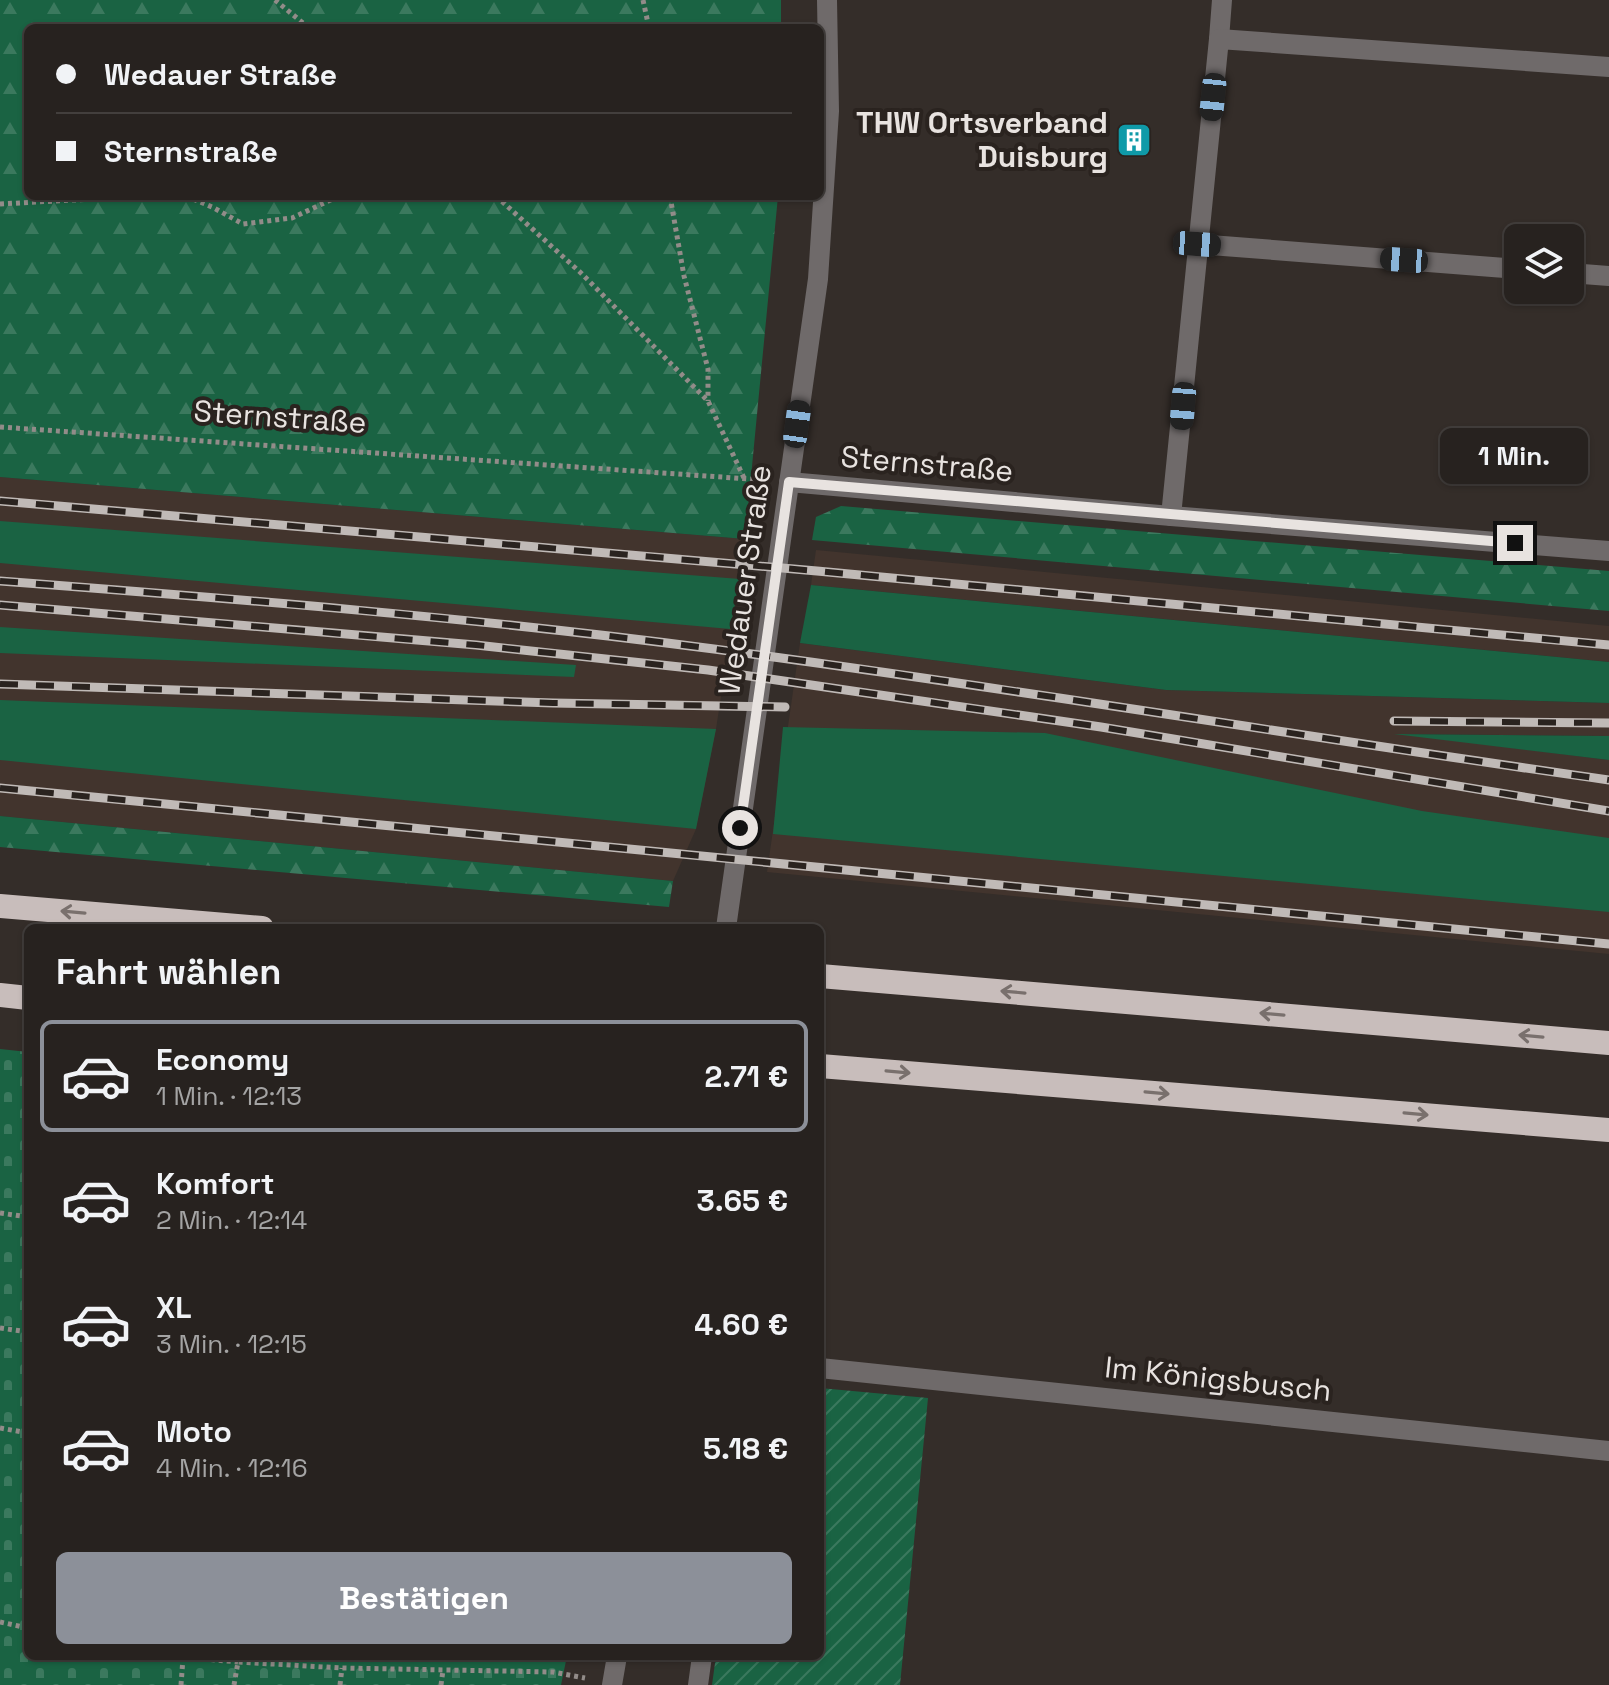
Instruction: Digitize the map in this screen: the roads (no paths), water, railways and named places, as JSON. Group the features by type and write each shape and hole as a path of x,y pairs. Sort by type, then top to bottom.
{"highway":[{"path":"0,906 214,924"},
{"path":"824,976 1609,1043"},
{"path":"0,995 24,998"},
{"path":"824,1066 1609,1130"}],"street":[{"name":"Wedauer Straße","path":"824,187 829,111 827,0"},
{"path":"1171,516 1222,0"},
{"path":"1219,39 1609,67"},
{"name":"Wedauer Straße","path":"727,924 818,279 823,200"},
{"path":"1197,244 1504,268"},
{"path":"1584,274 1609,276"},
{"name":"Sternstraße","path":"789,482 1609,551"},
{"name":"Im Königsbusch","path":"824,1368 1609,1451"},
{"path":"612,1684 616,1660"},
{"path":"698,1685 701,1660"}],"railway":[{"path":"0,501 817,571 1609,645"},
{"path":"0,581 357,610 714,649 1609,780"},
{"path":"0,605 476,645 708,670 1101,727 1609,811"},
{"path":"0,684 553,703 785,707"},
{"path":"1394,721 1609,723"},
{"path":"0,788 1609,944"}],"place":[{"name":"THW Ortsverband Duisburg","path":"1134,140"}]}
